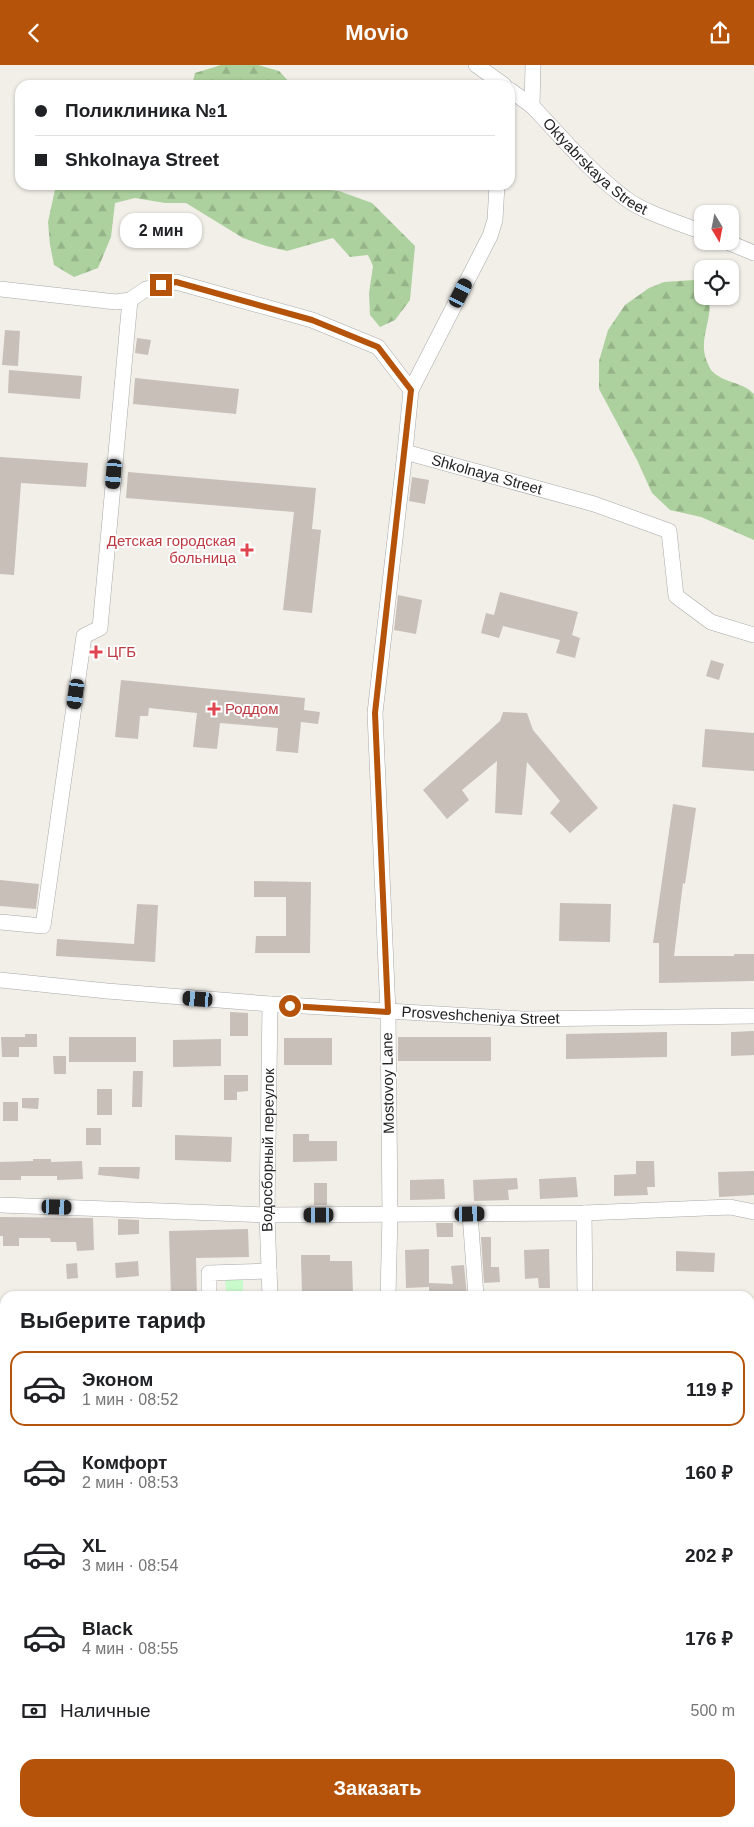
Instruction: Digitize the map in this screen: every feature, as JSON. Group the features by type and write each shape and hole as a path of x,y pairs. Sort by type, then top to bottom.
{"street":[{"name":"Oktyabrskaya Street","path":"533,65 532,106 597,173 626,199 653,213 694,229"},
{"path":"483,73 495,80"},
{"path":"515,93 532,106"},
{"path":"405,452 411,390 490,236 495,219 497,190"},
{"path":"739,247 754,253"},
{"path":"0,289 116,302 130,300 146,289 176,282 312,320 378,347 411,390"},
{"path":"0,922 43,926 84,636 100,628 130,300"},
{"name":"Shkolnaya Street","path":"405,452 594,504 669,531 676,596 710,622 754,635"},
{"name":"Mostovoy Lane","path":"388,1291 390,1215 388,1012 375,713 405,452"},
{"name":"Prosveshcheniya Street","path":"0,980 270,1004 523,1019 754,1016"},
{"name":"Водосборный переулок","path":"270,1004 267,1215 270,1291"},
{"path":"0,1205 267,1215 584,1213 730,1207 754,1212"},
{"path":"584,1213 585,1291"},
{"path":"470,1214 476,1291"},
{"path":"209,1291 208,1276 212,1272 269,1271"}],"green space":[{"path":"221,65 258,65 279,71 287,80 193,80 195,73"},
{"path":"55,190 339,191 372,203 415,246 410,300 395,320 380,327 370,315 369,293 373,266 368,255 350,257 333,238 287,251 266,246 243,238 186,203 165,203 135,198 115,203 111,237 98,268 74,277 54,265 48,222"},
{"path":"694,280 694,305 710,305 704,353 710,369 717,376 744,387 754,394 754,540 701,517 670,510 652,493 637,460 599,389 599,361 608,330 625,305 649,288 664,282"},
{"path":"243,1276 243,1291 226,1291 225,1277"}],"building":[{"path":"5,330 20,331 18,366 2,365"},
{"path":"137,338 151,340 148,355 135,353"},
{"path":"9,370 82,376 80,399 8,393"},
{"path":"135,378 239,389 236,414 133,404"},
{"path":"0,457 88,463 86,487 21,483 14,575 0,574"},
{"path":"128,472 316,488 312,529 321,530 312,613 283,610 294,512 126,498"},
{"path":"412,477 429,480 425,504 409,501"},
{"path":"500,592 578,612 572,635 580,638 575,658 556,653 560,640 503,626 499,638 481,633 486,613 494,615"},
{"path":"398,595 422,600 416,634 394,630"},
{"path":"711,660 724,664 719,680 706,676"},
{"path":"121,680 305,698 304,710 320,712 318,724 301,722 298,753 276,751 278,728 220,723 217,749 193,747 197,713 149,708 148,716 140,716 138,739 115,737"},
{"path":"503,712 527,713 533,730 598,808 570,833 550,813 560,801 527,762 522,815 495,813 497,761 462,790 469,800 447,819 423,790 500,721"},
{"path":"705,729 754,733 754,771 702,767"},
{"path":"673,804 696,808 685,884 683,883 674,956 754,954 754,981 659,983 659,943 653,943"},
{"path":"0,880 39,884 36,909 0,906"},
{"path":"254,881 311,882 310,953 255,953 256,936 286,936 286,897 254,897"},
{"path":"560,903 611,904 610,942 559,941"},
{"path":"137,904 158,905 155,962 56,956 57,939 134,944"},
{"path":"230,1012 248,1013 248,1036 230,1036"},
{"path":"754,1031 754,1055 731,1056 731,1032"},
{"path":"667,1032 667,1057 566,1059 566,1034"},
{"path":"25,1034 37,1034 37,1047 19,1047 19,1057 2,1057 1,1037 25,1037"},
{"path":"69,1037 136,1037 136,1062 69,1062"},
{"path":"398,1037 491,1037 491,1061 398,1061"},
{"path":"284,1038 332,1038 332,1065 284,1065"},
{"path":"221,1039 221,1066 173,1067 173,1040"},
{"path":"53,1056 66,1056 66,1074 54,1074"},
{"path":"133,1071 143,1071 142,1107 132,1107"},
{"path":"224,1075 248,1075 248,1091 237,1092 237,1100 224,1100"},
{"path":"97,1089 112,1089 112,1115 97,1115"},
{"path":"22,1098 39,1098 38,1109 22,1108"},
{"path":"3,1102 18,1102 18,1121 3,1121"},
{"path":"86,1128 101,1128 101,1145 86,1145"},
{"path":"293,1134 309,1134 309,1141 337,1141 337,1161 293,1162"},
{"path":"175,1135 232,1137 231,1162 175,1160"},
{"path":"33,1159 51,1159 51,1162 82,1161 83,1179 57,1180 57,1176 21,1176 21,1180 0,1180 0,1162 33,1161"},
{"path":"636,1161 654,1161 655,1187 647,1187 648,1195 614,1196 614,1175 636,1174"},
{"path":"99,1167 140,1167 139,1179 98,1175"},
{"path":"754,1171 754,1195 719,1197 718,1172"},
{"path":"576,1177 578,1197 540,1199 539,1179"},
{"path":"517,1178 518,1189 508,1190 509,1200 474,1201 473,1180"},
{"path":"444,1179 445,1199 410,1200 410,1180"},
{"path":"314,1183 327,1183 327,1205 314,1205"},
{"path":"0,1217 93,1218 94,1250 77,1251 76,1242 51,1242 50,1238 19,1238 19,1246 3,1246 3,1236 0,1236"},
{"path":"118,1219 139,1220 139,1234 118,1235"},
{"path":"436,1223 453,1223 453,1237 437,1237"},
{"path":"248,1229 249,1257 196,1258 197,1291 171,1291 169,1231"},
{"path":"481,1237 491,1237 491,1267 499,1267 500,1282 484,1283"},
{"path":"429,1249 429,1283 453,1284 451,1266 464,1265 467,1291 429,1291 429,1287 406,1288 405,1250"},
{"path":"549,1249 550,1288 539,1288 538,1278 525,1279 524,1250"},
{"path":"676,1251 715,1253 714,1272 676,1271"},
{"path":"301,1255 330,1255 330,1261 352,1261 353,1291 302,1291"},
{"path":"138,1261 139,1276 116,1278 115,1263"},
{"path":"77,1263 78,1278 67,1279 66,1264"}],"place":[{"name":"Детская городская больница","path":"247,550"},
{"name":"ЦГБ","path":"96,652"},
{"name":"Роддом","path":"214,709"}],"route":[{"path":"161,285 176,282 312,320 378,347 411,390 375,713 388,1012 290,1006"}]}
